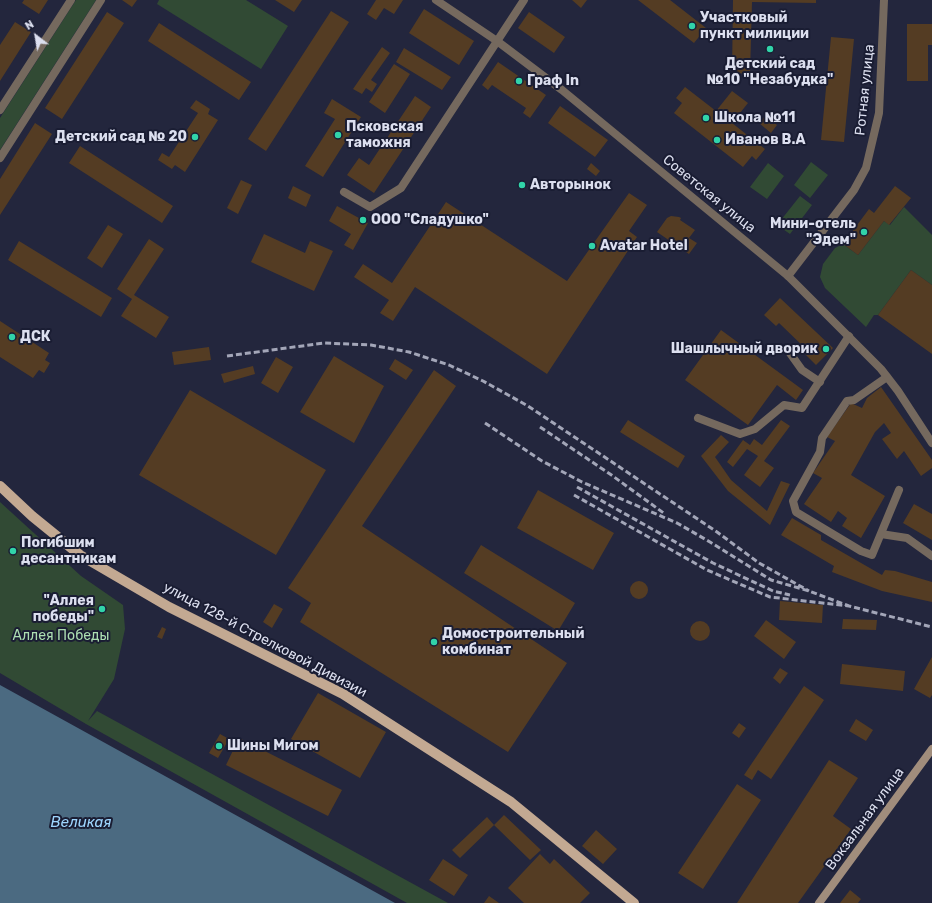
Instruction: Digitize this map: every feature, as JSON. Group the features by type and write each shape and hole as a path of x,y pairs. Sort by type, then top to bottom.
{"main road":[{"name":"улица 128-й Стрелковой Дивизии","path":"0,486 32,516 80,555 169,607 344,694 511,802 634,903"},
{"name":"Вокзальная улица","path":"819,903 932,749"}],"street":[{"path":"0,110 71,0"},
{"path":"0,158 101,0"},
{"name":"Советская улица","path":"436,0 497,41 562,90 788,276 887,376 932,443"},
{"path":"344,192 370,207 401,188 524,0"},
{"name":"Ротная улица","path":"788,276 854,190 866,168 878,114 884,0"},
{"path":"698,418 740,434 755,429 784,405 802,408 849,336"},
{"path":"787,349 802,370 820,382"},
{"path":"887,376 854,400 847,401 822,438 820,452 793,501 796,512 861,551 872,555 899,490"},
{"path":"880,534 907,538 932,556"}],"green space":[{"path":"76,0 96,0 0,150 0,118"},
{"path":"159,0 246,0 288,26 261,69 157,4"},
{"path":"811,162 828,175 810,198 794,185"},
{"path":"768,163 784,176 767,199 750,187"},
{"path":"800,196 812,205 790,234 777,225"},
{"path":"904,207 932,235 932,285 911,270 878,315 874,315 866,327 825,288 820,277 823,264 835,248 843,244 858,255 884,221 890,225"},
{"name":"Аллея Победы","path":"0,502 81,576 123,605 125,629 114,679 88,721 97,711 448,903 407,903 86,724 0,673"}],"water":[{"name":"Великая","path":"0,685 395,903 0,903"}],"building":[{"path":"24,0 48,0 39,14 22,3"},
{"path":"122,0 137,0 132,7"},
{"path":"275,0 302,0 294,12"},
{"path":"376,0 403,0 394,14 384,8 376,20 367,14"},
{"path":"572,0 587,0 581,8"},
{"path":"638,0 670,0 706,28 694,43"},
{"path":"733,0 816,0 816,3 752,2 750,74 732,73"},
{"path":"424,9 474,41 459,65 409,33"},
{"path":"331,11 349,22 266,151 248,139"},
{"path":"107,12 124,23 62,119 45,108"},
{"path":"529,12 565,37 554,53 518,28"},
{"path":"15,22 31,32 0,81 0,45"},
{"path":"159,23 251,82 239,100 148,41"},
{"path":"907,24 932,24 932,45 928,45 928,81 907,81"},
{"path":"831,37 854,39 844,142 821,140"},
{"path":"382,47 390,53 371,80 377,84 372,92 366,88 362,94 353,89"},
{"path":"404,48 451,77 442,90 396,62"},
{"path":"498,62 546,95 530,118 523,113 526,108 492,85 488,90 482,85"},
{"path":"394,64 410,74 385,113 369,102"},
{"path":"685,87 716,111 732,91 748,103 732,123 765,149 756,160 752,156 743,167 674,113 682,103 676,98"},
{"path":"415,96 431,107 374,193 347,175 359,158 369,165"},
{"path":"332,99 361,117 323,177 305,166 335,119 324,113"},
{"name":"Детский сад № 20","path":"196,100 210,109 208,114 218,120 185,172 175,165 172,169 158,160 162,153 169,157 198,113 190,108"},
{"path":"560,106 608,140 595,157 548,123"},
{"path":"765,116 777,125 771,133 759,123"},
{"path":"35,123 52,134 0,215 0,179"},
{"path":"80,146 173,206 162,223 69,163"},
{"path":"591,163 600,171 596,176 587,169"},
{"path":"241,180 252,185 238,214 227,208"},
{"path":"293,186 311,195 306,207 288,198"},
{"path":"895,186 911,198 889,225 884,221 858,255 843,244 869,209 874,213"},
{"path":"629,193 647,205 629,231 637,237 547,374 415,287 393,321 380,313 389,300 354,277 363,264 392,283 446,202 567,281"},
{"path":"337,206 368,223 353,250 344,245 351,234 329,221"},
{"path":"671,216 681,218 680,220 695,230 689,238 697,243 689,254 657,232 667,218"},
{"path":"108,225 123,234 102,268 87,258"},
{"path":"264,234 305,253 310,241 333,251 314,291 251,262"},
{"path":"149,239 164,249 134,295 169,317 156,338 121,316 132,299 117,289"},
{"path":"19,241 112,298 101,317 8,260"},
{"path":"911,270 932,285 932,354 878,315"},
{"path":"780,298 833,348 816,365 804,353 807,350 779,323 776,326 764,315"},
{"name":"ДСК","path":"0,321 49,353 45,360 50,363 44,373 39,370 33,378 0,357"},
{"path":"721,330 803,390 796,400 777,385 748,425 685,380"},
{"path":"209,347 211,360 174,365 172,352"},
{"path":"334,356 384,386 354,443 300,412"},
{"path":"276,357 293,367 278,393 261,383"},
{"path":"395,359 413,370 406,380 389,369"},
{"path":"253,366 255,374 224,383 221,374"},
{"name":"Домостроительный комбинат","path":"434,370 456,386 362,526 567,663 508,752 300,622 311,603 288,588"},
{"path":"881,387 932,460 932,468 921,476 904,451 897,459 882,439 891,433 884,423 875,432 851,475 885,496 861,538 842,526 847,518 838,511 831,522 804,504 822,478 813,473 835,441 827,437 851,403 862,408 867,398"},
{"path":"190,390 326,470 276,555 139,475"},
{"path":"628,420 685,456 678,468 620,432"},
{"path":"781,420 790,426 764,461 774,468 760,487 744,475 758,456 747,449 733,467 727,462 743,440 750,445 754,439 762,445"},
{"path":"721,435 729,442 715,457 731,480 767,511 781,481 790,484 770,525 728,491 701,456"},
{"path":"538,490 614,533 593,570 517,528"},
{"path":"914,504 932,514 932,540 903,523"},
{"path":"792,518 821,535 821,540 882,575 885,570 895,571 932,582 932,602 882,591 832,572 834,566 781,535"},
{"path":"481,545 575,603 558,631 464,573"},
{"path":"639,581 645,584 648,590 645,596 639,599 633,596 630,590 633,584"},
{"path":"780,601 823,605 822,623 779,620"},
{"path":"274,604 283,609 272,628 263,622"},
{"path":"843,619 877,620 876,630 842,629"},
{"path":"766,620 796,642 784,659 754,636"},
{"path":"696,621 704,621 710,627 710,635 704,641 696,641 690,635 690,627"},
{"path":"162,627 166,629 162,639 157,637"},
{"path":"932,657 932,695 930,698 914,689"},
{"path":"842,664 905,671 903,691 840,684"},
{"path":"780,668 788,673 780,684 773,678"},
{"path":"804,686 824,700 771,779 758,770 752,780 744,775"},
{"path":"318,693 386,732 360,778 291,739"},
{"path":"856,719 873,730 866,741 849,731"},
{"path":"739,723 746,728 739,738 732,733"},
{"name":"Шины Мигом","path":"220,734 229,739 218,758 209,753"},
{"path":"239,738 342,790 328,816 226,765"},
{"path":"829,760 858,778 833,816 851,829 798,903 737,903"},
{"path":"737,784 761,800 703,889 678,873"},
{"path":"504,815 541,850 530,860 494,825"},
{"path":"487,817 494,825 460,858 452,850"},
{"path":"596,830 617,849 603,864 582,846"},
{"path":"540,854 550,864 554,859 590,893 580,903 524,903 508,888"},
{"path":"443,859 468,875 454,896 429,880"},
{"path":"850,890 861,899 858,903 840,903"},
{"path":"489,896 499,903 484,903"}],"railway":[{"path":"227,356 324,343 371,345 409,352 449,365 483,381 528,406 717,532 759,563 809,591"},
{"path":"485,423 542,461 582,482 677,523 771,580 809,591 849,606"},
{"path":"540,427 610,474 665,514"},
{"path":"577,487 713,563 773,591 790,595"},
{"path":"574,495 707,570 770,597 849,606 932,627"}],"place":[{"name":"Участковый пункт милиции","path":"692,26"},
{"name":"Детский сад №10 \"Незабудка\"","path":"770,49"},
{"name":"Граф In","path":"519,81"},
{"name":"Школа №11","path":"706,118"},
{"name":"Псковская таможня","path":"338,135"},
{"name":"Детский сад № 20","path":"195,137"},
{"name":"Иванов В.А","path":"717,140"},
{"name":"Авторынок","path":"522,185"},
{"name":"ООО \"Сладушко\"","path":"363,220"},
{"name":"Мини-отель \"Эдем\"","path":"864,232"},
{"name":"Avatar Hotel","path":"592,246"},
{"name":"ДСК","path":"12,337"},
{"name":"Шашлычный дворик","path":"826,349"},
{"name":"Погибшим десантникам","path":"13,551"},
{"name":"\"Аллея победы\"","path":"102,609"},
{"name":"Домостроительный комбинат","path":"434,642"},
{"name":"Шины Мигом","path":"219,746"}]}
